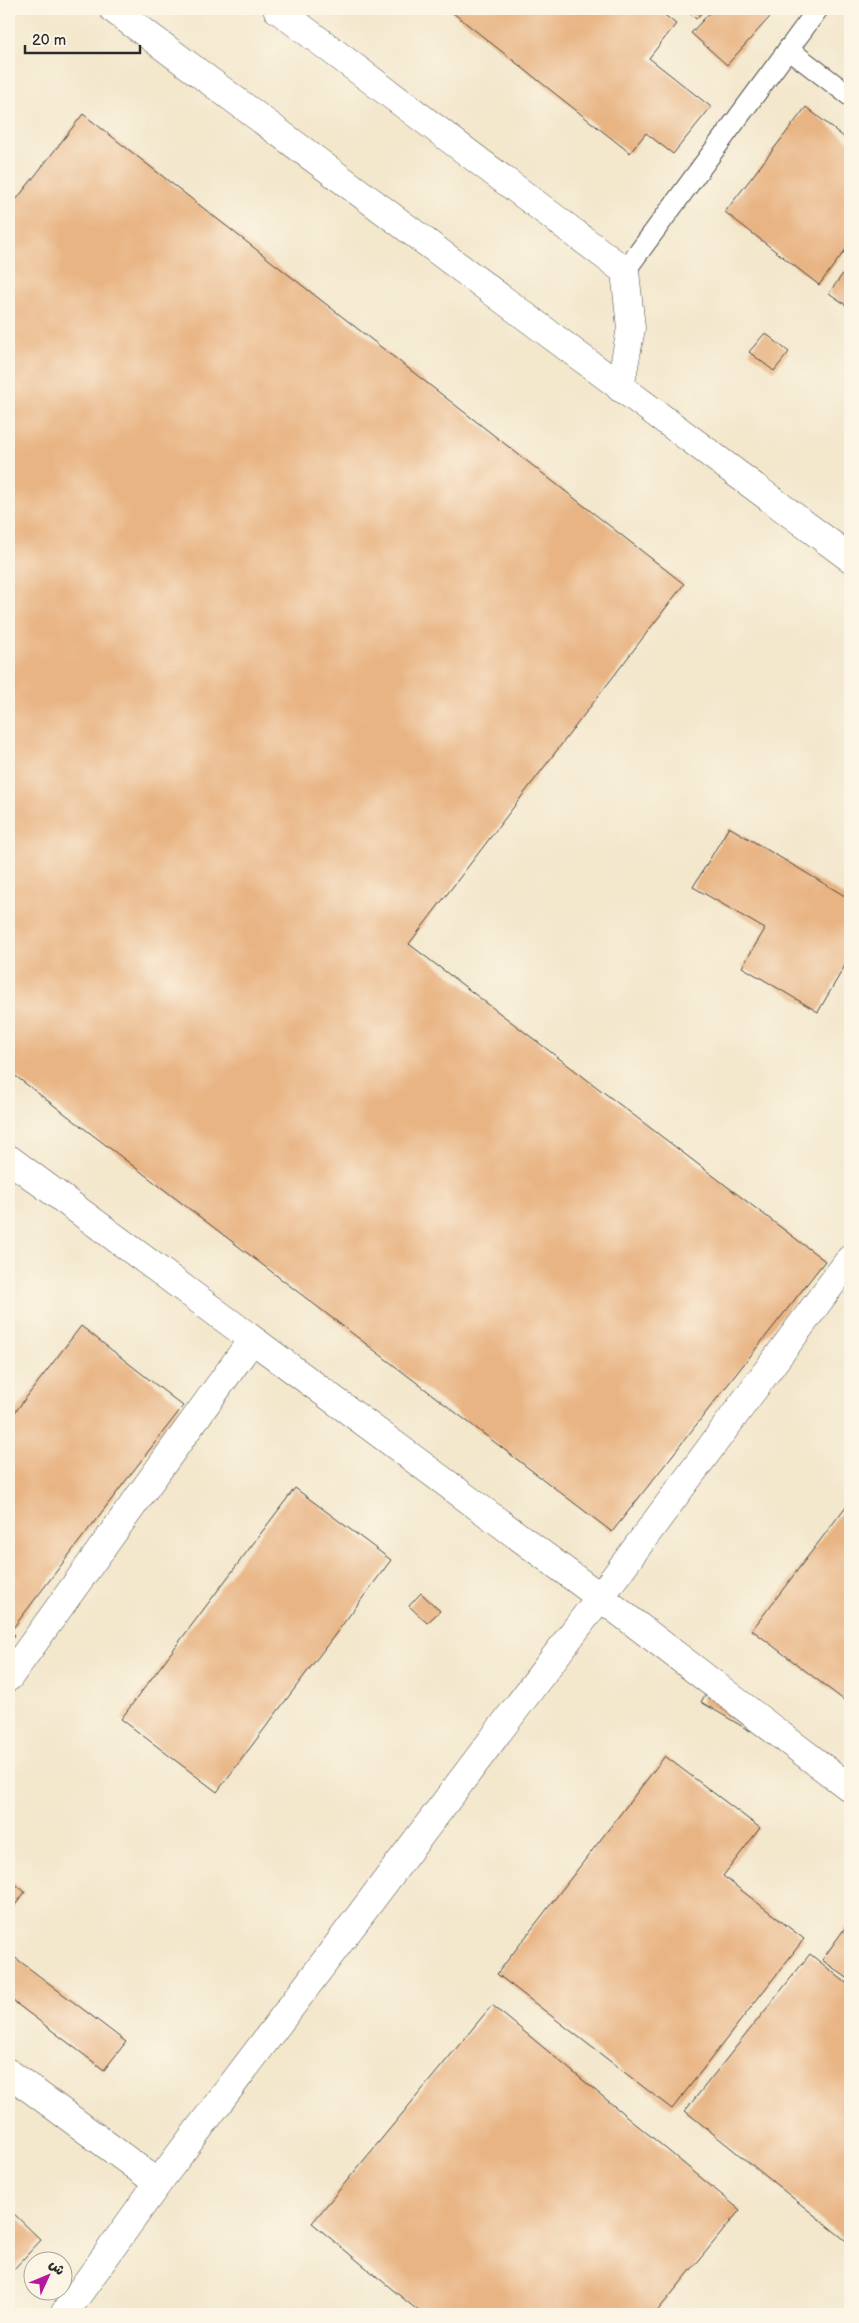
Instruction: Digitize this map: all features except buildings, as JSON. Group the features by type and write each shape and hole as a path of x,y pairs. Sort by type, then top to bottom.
{"street":[{"path":"113,9 850,558"},
{"path":"277,9 626,271 631,328 620,388"},
{"path":"9,1159 600,1597 850,1788"},
{"path":"64,2314 158,2183 600,1597 850,1259"},
{"path":"9,1677 252,1340"},
{"path":"9,2073 158,2183"}],"lane":[{"path":"626,271 818,9"},
{"path":"788,49 850,96"}]}
